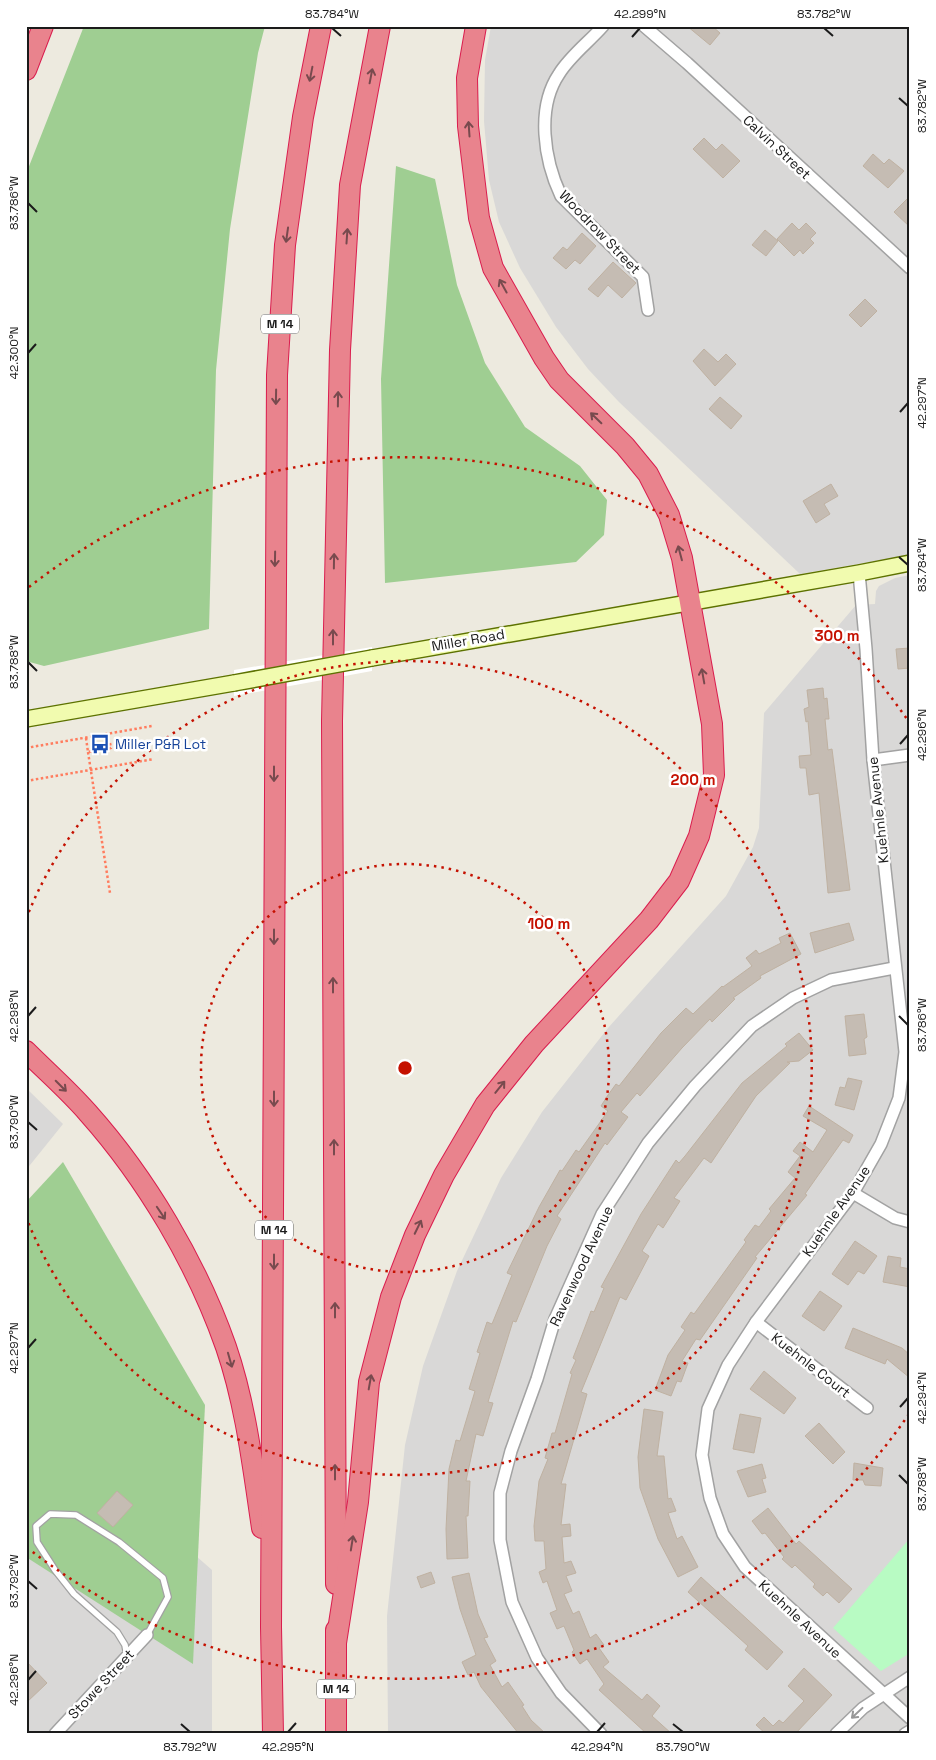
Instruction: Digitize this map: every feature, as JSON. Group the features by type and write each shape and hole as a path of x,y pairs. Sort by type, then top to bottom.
{"highway":[{"path":"26,70 43,26"},
{"name":"M 14","path":"273,1734 271,1592 276,375 287,235 303,117 321,26"},
{"name":"M 14","path":"336,1734 332,702 340,350 350,185 380,26"},
{"path":"336,1643 358,1502 369,1382 391,1297 414,1235 444,1175 485,1106 534,1044 649,920 679,881 700,836 714,775 712,732 690,601 682,558 669,515 658,491 626,446 560,380 528,334 493,268 479,218 468,126 467,78 476,26"},
{"path":"26,1051 88,1113 128,1164 170,1227 203,1291 226,1347 238,1388 250,1450 271,1592"}],"main road":[{"name":"Miller Road","path":"26,719 690,601 859,573 910,562"}],"street":[{"name":"Woodrow Street","path":"603,26 559,72 550,90 545,112 546,146 553,180 561,196 643,277 648,310"},
{"name":"Calvin Street","path":"644,26 688,63 910,268"},
{"name":"Kuehnle Avenue","path":"859,573 873,760 894,968 905,1052 899,1098 881,1144 853,1193 756,1322 728,1365 708,1410 702,1455 710,1498 723,1534 745,1567 881,1694 910,1718"},
{"path":"873,760 910,755"},
{"name":"Ravenwood Avenue","path":"601,1734 561,1694 537,1658 512,1602 500,1540 500,1493 511,1451 538,1379 555,1320 602,1214 648,1143 695,1086 752,1026 793,998 831,980 894,968"},
{"path":"853,1193 896,1218 910,1222"},
{"name":"Kuehnle Court","path":"756,1322 867,1408"},
{"name":"Stowe Street","path":"55,1734 147,1635"},
{"path":"836,1734 881,1694 910,1677"},
{"path":"905,1734 910,1731"}],"lane":[{"path":"127,1656 125,1645 117,1632 74,1594 37,1542 36,1526 50,1514 76,1515 119,1542 163,1578 168,1597 147,1635"}],"path":[{"path":"26,748 152,726"},
{"path":"86,738 89,770 110,893"},
{"path":"88,752 111,748 110,742"},
{"path":"26,781 154,759"}],"shaded area":[{"path":"491,26 910,26 910,555 800,574 619,402 588,369 556,327 520,268 499,222 489,180 484,121 485,60"},
{"path":"910,575 910,1734 388,1734 387,1616 405,1445 423,1366 457,1271 501,1178 542,1112 608,1028 726,896 753,847 759,828 764,713 856,605 875,604 876,591 879,586 895,578"},
{"path":"26,1088 63,1124 26,1170"},
{"path":"26,1447 108,1479 212,1570 212,1734 26,1734"}],"green space":[{"path":"84,26 265,26 258,53 230,229 216,370 209,629 44,666 26,661 26,174"},
{"path":"396,166 435,179 457,285 485,363 525,427 580,466 607,500 604,535 576,562 385,583 381,379"},
{"path":"63,1162 205,1405 193,1664 26,1557 26,1202"},
{"path":"910,1538 910,1653 881,1671 833,1628"}],"pier":[{"path":"372,647 372,671 234,696 234,670"}],"building":[{"path":"687,26 712,26 720,33 710,45"},
{"path":"704,138 716,150 722,144 740,161 723,178 693,149"},
{"path":"873,154 884,164 889,159 904,171 888,188 863,166"},
{"path":"910,196 910,227 894,212"},
{"path":"792,223 799,230 806,223 816,233 810,239 814,243 803,254 800,250 794,256 777,239"},
{"path":"765,230 778,241 766,256 752,245"},
{"path":"582,233 596,246 580,264 575,260 566,269 553,258 563,247 567,250"},
{"path":"613,262 636,283 622,298 608,285 598,297 588,289"},
{"path":"865,299 877,311 861,327 849,315"},
{"path":"704,349 718,362 726,354 736,364 715,386 693,361"},
{"path":"720,397 742,416 731,429 709,409"},
{"path":"831,484 838,496 824,504 830,514 816,523 803,501"},
{"path":"910,648 910,668 898,669 896,649"},
{"path":"823,688 824,699 827,698 829,719 825,719 828,750 832,749 850,890 828,893 819,793 809,795 806,768 800,768 799,756 811,755 808,721 806,722 804,709 809,707 807,690"},
{"path":"849,923 854,940 815,953 810,933"},
{"path":"790,933 801,954 760,976 761,978 733,998 735,999 712,1022 710,1019 682,1048 640,1096 637,1093 621,1112 628,1117 607,1145 605,1143 557,1216 561,1219 547,1246 516,1322 513,1321 488,1402 493,1403 483,1436 476,1434 466,1481 470,1481 468,1516 466,1516 468,1558 447,1559 446,1529 449,1469 456,1440 460,1441 475,1391 469,1389 480,1353 477,1352 487,1322 492,1324 512,1275 507,1273 539,1207 560,1170 562,1171 576,1150 579,1152 608,1111 601,1106 608,1095 616,1084 619,1086 661,1033 686,1008 693,1014 722,986 752,966 746,958 756,950 759,954 781,943 779,938"},
{"path":"864,1014 867,1037 864,1039 866,1054 849,1056 845,1016"},
{"path":"799,1033 813,1050 799,1061 787,1062 790,1063 756,1096 711,1163 704,1158 674,1198 680,1201 663,1228 658,1224 642,1251 649,1256 626,1300 620,1297 581,1392 587,1394 561,1484 566,1484 561,1525 570,1524 571,1536 562,1537 564,1563 571,1561 576,1573 566,1576 572,1591 564,1594 573,1614 579,1611 590,1638 596,1634 604,1645 599,1648 609,1662 603,1667 642,1700 647,1694 660,1706 652,1716 672,1734 647,1734 599,1690 604,1684 587,1659 580,1664 572,1652 574,1650 564,1626 557,1629 550,1613 557,1610 547,1581 543,1583 539,1572 546,1569 544,1541 535,1541 534,1526 539,1481 548,1459 545,1458 552,1433 555,1433 572,1374 570,1373 576,1360 573,1358 591,1311 594,1312 604,1288 601,1287 641,1214 676,1160 679,1163 742,1083 787,1046 785,1044"},
{"path":"848,1078 862,1081 854,1110 835,1105 840,1087 845,1088"},
{"path":"809,1106 853,1135 849,1143 843,1140 805,1194 807,1195 755,1257 757,1258 700,1340 696,1339 682,1361 688,1363 681,1382 677,1381 671,1396 655,1390 668,1355 685,1330 681,1327 691,1312 694,1314 746,1242 744,1240 755,1225 759,1227 771,1211 769,1209 795,1178 788,1172 800,1156 793,1151 800,1142 813,1152 827,1130 803,1116"},
{"path":"855,1241 877,1256 864,1274 858,1271 848,1285 832,1274"},
{"path":"888,1256 901,1258 900,1267 910,1269 910,1287 883,1282"},
{"path":"820,1291 842,1306 824,1331 802,1316"},
{"path":"853,1328 902,1348 910,1355 910,1378 887,1359 885,1364 845,1348"},
{"path":"764,1371 796,1398 784,1414 750,1389"},
{"path":"644,1409 663,1412 657,1456 664,1456 668,1499 671,1498 676,1511 668,1513 677,1539 682,1536 698,1567 678,1577 658,1539 640,1488 638,1457"},
{"path":"740,1414 761,1418 754,1453 733,1449"},
{"path":"819,1423 845,1452 833,1464 805,1436"},
{"path":"854,1463 883,1468 881,1486 865,1485 863,1480 853,1480"},
{"path":"762,1464 766,1478 762,1479 766,1492 748,1497 737,1471"},
{"path":"117,1491 133,1505 113,1527 97,1513"},
{"path":"768,1508 796,1544 799,1541 852,1589 839,1603 827,1592 823,1596 813,1587 815,1584 795,1565 792,1568 782,1559 784,1557 765,1533 762,1534 752,1521"},
{"path":"431,1572 435,1583 421,1588 417,1577"},
{"path":"469,1573 478,1614 488,1637 484,1638 496,1661 490,1665 502,1687 508,1682 524,1705 522,1706 531,1720 546,1734 519,1734 481,1687 474,1672 468,1675 462,1662 476,1655 460,1609 452,1577"},
{"path":"701,1577 783,1652 767,1670 745,1650 748,1646 688,1592"},
{"path":"26,1661 47,1683 26,1703"},
{"path":"804,1668 832,1695 795,1734 766,1734 756,1725 764,1717 773,1726 779,1720 783,1723 804,1701 788,1686"}],"place":[{"name":"Miller P&R Lot","path":"100,744"}]}
